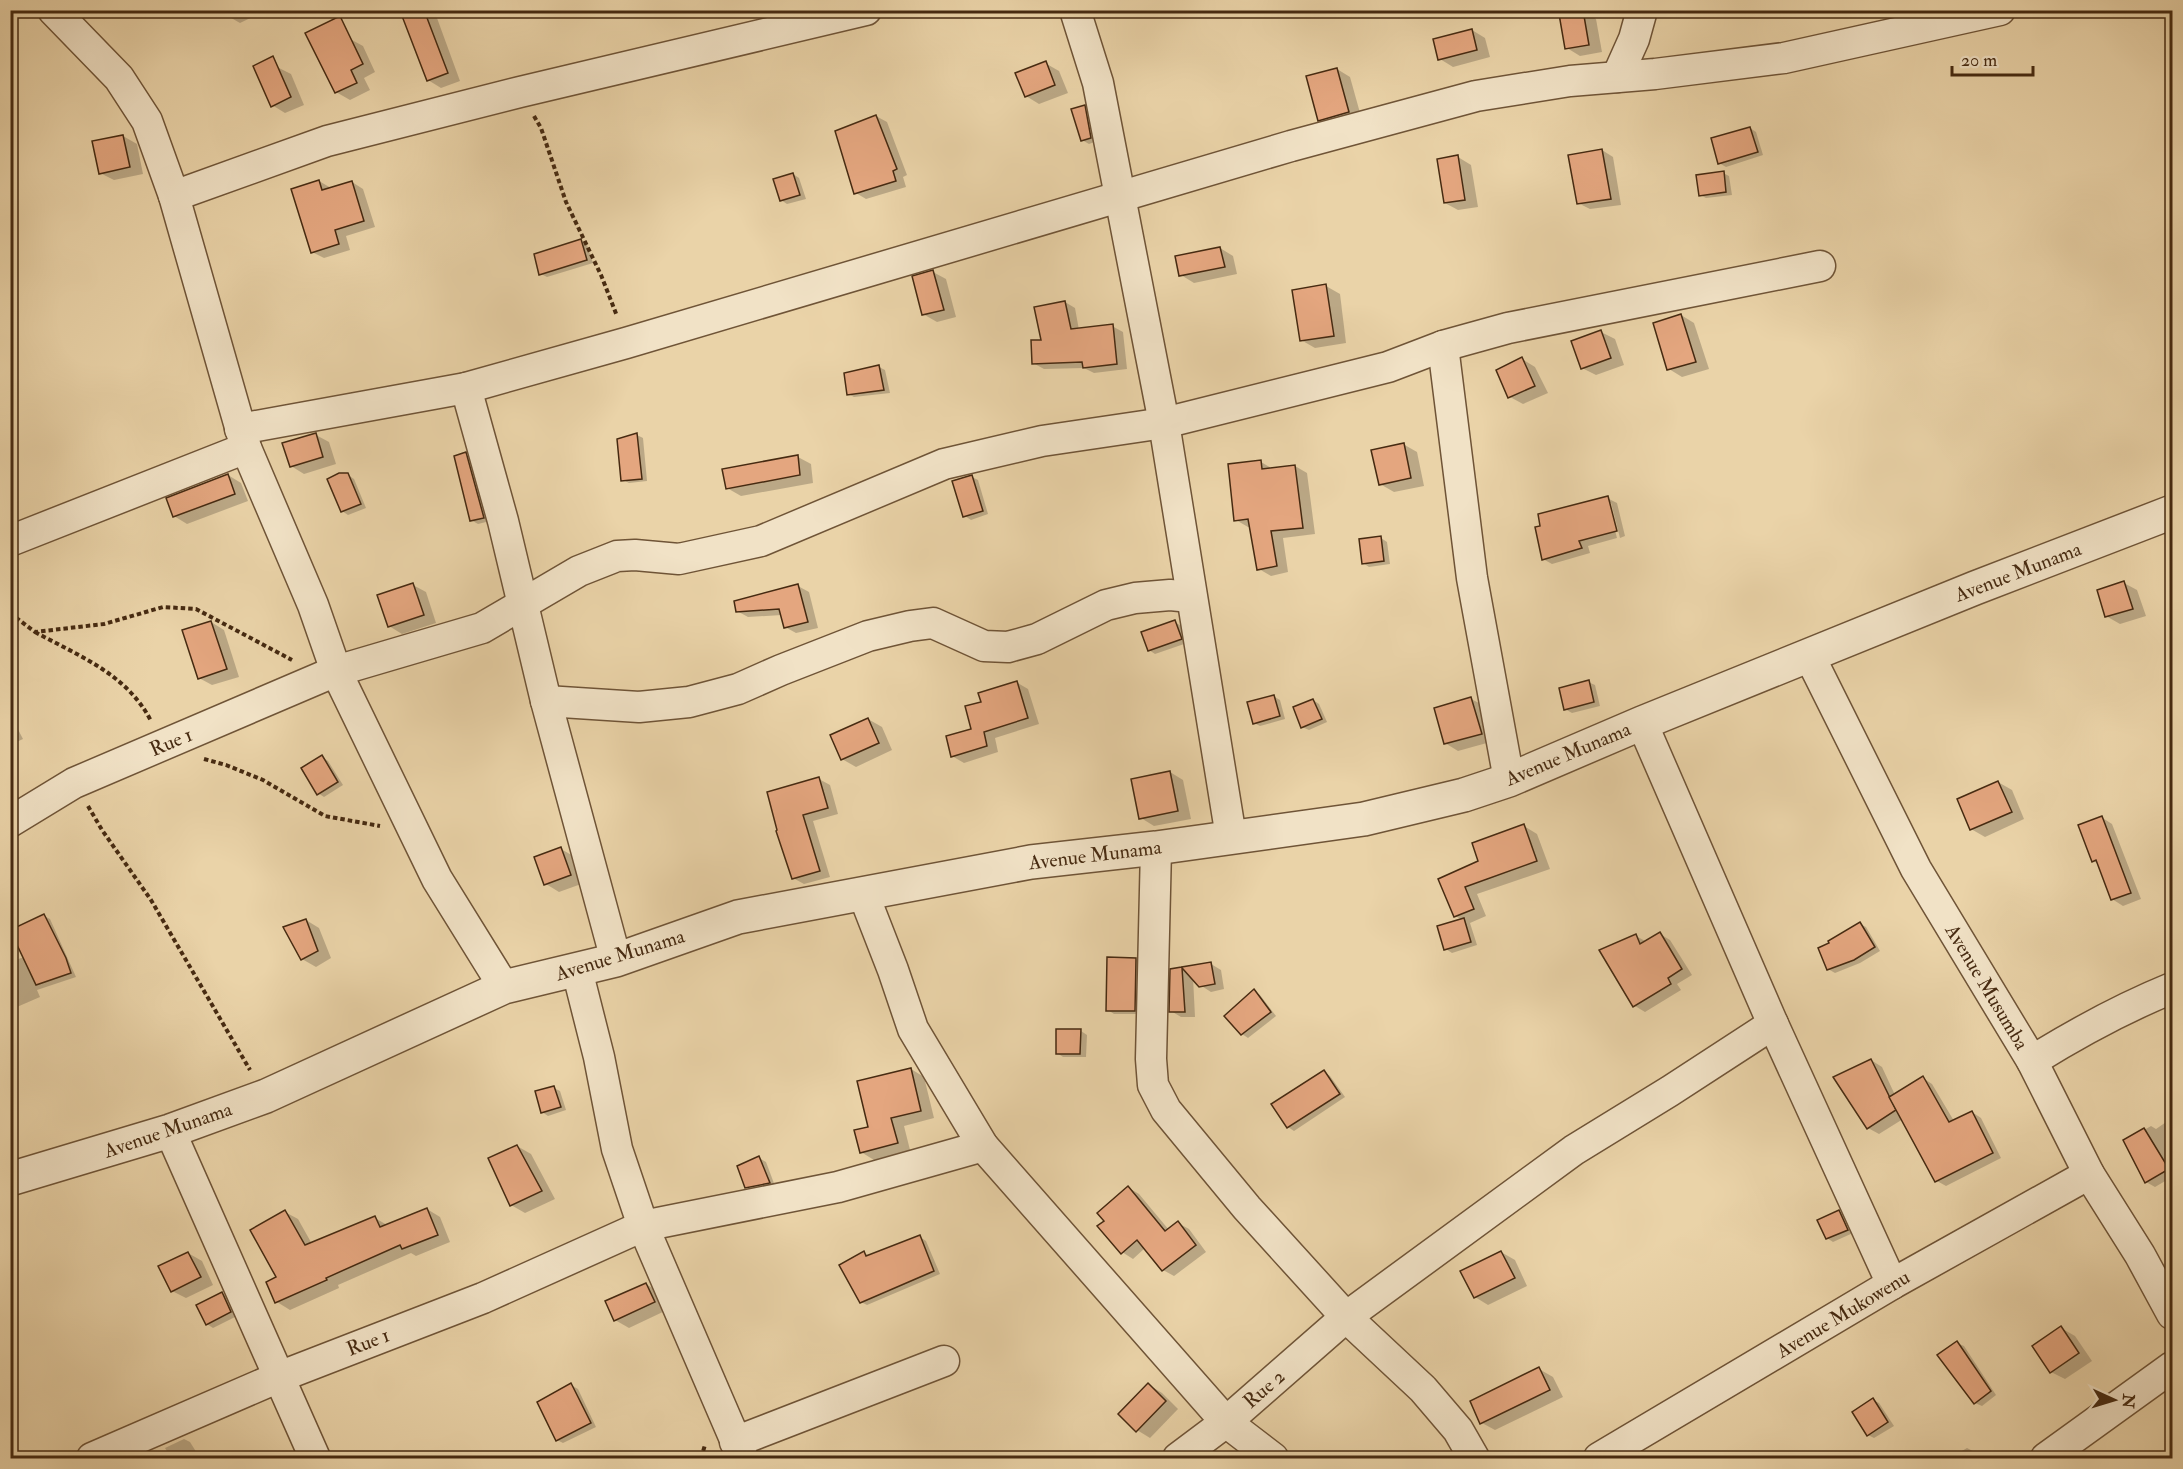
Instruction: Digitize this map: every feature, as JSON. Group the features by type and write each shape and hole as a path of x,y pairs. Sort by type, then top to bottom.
{"street":[{"path":"53,10 118,78 147,121 174,195 243,439 313,605 336,671 437,879 504,987"},
{"path":"174,195 327,141 520,92 866,10"},
{"path":"1075,10 1098,83 1121,195 1164,423 1231,837"},
{"path":"1617,77 1634,39 1642,10"},
{"path":"10,541 243,439 466,388 626,343 1121,195 1476,96 1570,81 1655,74 1784,58 2000,10"},
{"name":"Rue 1","path":"10,822 74,783 336,671 482,628 579,571 617,555 679,559 762,542 944,464 1042,441 1164,423 1388,367 1443,346 1508,328 1820,266"},
{"path":"1443,346 1472,578 1509,780"},
{"path":"466,388 503,521 546,701 616,960"},
{"name":"Avenue Munama","path":"10,1179 170,1131 266,1096 504,987 616,960 738,917 1031,862 1156,848 1364,819 1464,795 1509,780 1809,655 2172,512"},
{"path":"546,701 639,707 689,702 738,689 868,636 910,626 933,623 984,646 1008,647 1037,639 1106,605 1135,598 1170,595 1191,597"},
{"name":"Avenue Musumba","path":"1809,655 1916,869 2032,1061 2089,1174 2140,1256 2172,1314"},
{"path":"1642,723 1773,1024 1892,1284"},
{"path":"1156,848 1151,1059 1153,1084 1166,1110 1240,1199 1346,1317 1423,1389 1458,1431 1474,1458"},
{"path":"863,893 913,1029 983,1146 1226,1422 1273,1458"},
{"path":"577,970 599,1057 617,1149 643,1226 739,1450 944,1361"},
{"path":"2032,1061 2085,1029 2146,998 2172,988"},
{"name":"Rue 2","path":"1178,1458 1226,1422 1346,1317 1574,1150 1773,1024"},
{"path":"170,1131 315,1458"},
{"name":"Rue 1","path":"92,1458 279,1377 483,1298 643,1226 838,1187 983,1146"},
{"name":"Avenue Mukowenu","path":"1599,1458 1892,1284 2089,1174"},
{"path":"2046,1458 2172,1367"}],"path":[{"path":"520,92 541,128 566,202 601,275 626,343"},
{"path":"10,613 35,632 104,624 163,607 196,609 306,667 336,671"},
{"path":"74,783 102,830 151,900 266,1096"}],"building":[{"path":"424,10 448,73 427,81 402,16"},
{"path":"1583,10 1589,45 1565,49 1559,14"},
{"path":"340,16 363,64 351,70 357,83 335,93 305,33"},
{"path":"1472,29 1477,50 1438,60 1433,39"},
{"path":"273,56 291,97 271,107 253,66"},
{"path":"1046,61 1055,85 1025,97 1015,73"},
{"path":"1337,68 1349,112 1318,121 1306,76"},
{"path":"1085,105 1091,138 1081,141 1071,109"},
{"path":"876,115 897,169 893,171 896,181 854,194 835,131"},
{"path":"1750,127 1758,152 1718,164 1711,138"},
{"path":"123,135 130,167 99,174 92,141"},
{"path":"1602,149 1611,199 1577,204 1568,155"},
{"path":"1458,155 1465,200 1444,203 1437,159"},
{"path":"1724,171 1726,192 1699,196 1696,175"},
{"path":"793,173 800,195 780,201 773,179"},
{"path":"319,180 322,190 352,181 364,221 335,230 339,244 311,253 291,189"},
{"path":"581,239 587,260 539,275 534,254"},
{"path":"1220,247 1225,267 1179,276 1175,256"},
{"path":"933,270 944,310 922,315 912,276"},
{"path":"1326,284 1334,336 1300,341 1292,290"},
{"path":"1065,301 1071,329 1113,324 1117,364 1083,368 1082,362 1032,364 1031,340 1041,340 1034,307"},
{"path":"1681,314 1696,362 1667,370 1653,323"},
{"path":"1601,330 1611,358 1581,369 1571,341"},
{"path":"1522,357 1535,386 1508,398 1496,370"},
{"path":"879,365 884,390 847,395 844,373"},
{"path":"316,433 323,457 290,467 282,443"},
{"path":"637,433 642,479 621,481 617,439"},
{"path":"1404,443 1411,478 1379,485 1371,450"},
{"path":"466,452 484,518 470,521 454,456"},
{"path":"798,455 800,475 726,489 722,469"},
{"path":"1261,460 1262,469 1295,465 1303,528 1271,531 1277,566 1257,570 1248,519 1234,521 1228,464"},
{"path":"339,473 348,473 361,504 341,512 327,479"},
{"path":"228,474 235,494 173,517 166,498"},
{"path":"972,475 983,511 963,517 952,481"},
{"path":"1608,496 1617,531 1579,541 1582,548 1542,560 1535,527 1540,526 1538,514"},
{"path":"1381,536 1384,561 1362,564 1359,539"},
{"path":"2124,581 2133,609 2105,617 2097,590"},
{"path":"413,583 424,615 388,627 377,595"},
{"path":"798,584 808,622 784,628 779,609 736,612 734,601"},
{"path":"1175,620 1182,639 1148,651 1141,632"},
{"path":"211,621 227,669 198,679 182,630"},
{"path":"1589,680 1594,702 1564,710 1559,688"},
{"path":"1017,681 1028,718 984,732 987,746 951,757 946,736 971,729 965,706 981,702 978,693"},
{"path":"1274,695 1280,716 1253,724 1247,702"},
{"path":"1471,697 1482,734 1444,744 1434,708"},
{"path":"1313,699 1322,719 1301,728 1293,707"},
{"path":"868,718 879,743 841,760 830,735"},
{"path":"322,755 338,782 317,795 301,768"},
{"path":"1170,771 1178,811 1139,819 1131,779"},
{"path":"819,777 828,808 803,815 820,871 792,879 776,831 767,792"},
{"path":"1998,781 2012,812 1970,830 1957,799"},
{"path":"2102,816 2131,893 2111,900 2096,860 2092,862 2078,825"},
{"path":"1524,824 1537,861 1465,887 1474,909 1454,917 1438,879 1478,861 1472,843"},
{"path":"561,847 571,875 544,885 534,857"},
{"path":"44,914 71,973 36,985 10,930"},
{"path":"1464,918 1471,942 1444,950 1437,926"},
{"path":"306,919 318,951 301,960 283,927"},
{"path":"1860,922 1875,947 1854,960 1827,970 1818,948"},
{"path":"1660,932 1682,969 1668,978 1671,984 1633,1007 1599,950 1636,934 1640,944"},
{"path":"1107,957 1136,958 1135,1011 1106,1011"},
{"path":"1211,962 1215,984 1199,987 1182,968 1185,1012 1169,1012 1170,969"},
{"path":"1254,989 1271,1012 1241,1035 1224,1016"},
{"path":"1056,1029 1081,1029 1080,1054 1056,1054"},
{"path":"1871,1059 1896,1110 1867,1129 1833,1077"},
{"path":"911,1068 921,1111 891,1118 898,1143 860,1153 854,1130 868,1127 857,1081"},
{"path":"1324,1070 1340,1094 1287,1128 1271,1104"},
{"path":"1923,1076 1949,1122 1972,1111 1993,1153 1935,1182 1889,1097"},
{"path":"554,1086 561,1107 541,1113 535,1091"},
{"path":"2144,1128 2169,1169 2145,1183 2123,1140"},
{"path":"517,1145 542,1191 510,1206 488,1158"},
{"path":"759,1156 770,1183 745,1188 737,1166"},
{"path":"1128,1186 1165,1231 1178,1221 1196,1245 1162,1271 1137,1240 1121,1254 1097,1226 1104,1221 1097,1213"},
{"path":"427,1208 438,1235 402,1249 400,1245 275,1303 266,1282 276,1277 250,1230 285,1210 305,1245 375,1216 380,1227"},
{"path":"1839,1210 1848,1230 1826,1239 1817,1220"},
{"path":"920,1235 934,1271 860,1303 839,1265 864,1251 866,1256"},
{"path":"1501,1251 1515,1278 1474,1298 1460,1271"},
{"path":"188,1252 201,1277 171,1292 158,1266"},
{"path":"646,1283 655,1302 614,1321 605,1301"},
{"path":"222,1292 231,1312 206,1325 196,1305"},
{"path":"2061,1326 2079,1353 2050,1373 2032,1346"},
{"path":"1957,1341 1991,1391 1974,1404 1937,1355"},
{"path":"1539,1367 1550,1390 1480,1424 1470,1401"},
{"path":"571,1383 591,1423 556,1441 537,1402"},
{"path":"1148,1383 1166,1401 1136,1432 1118,1414"},
{"path":"1873,1398 1888,1422 1867,1436 1852,1412"}]}
